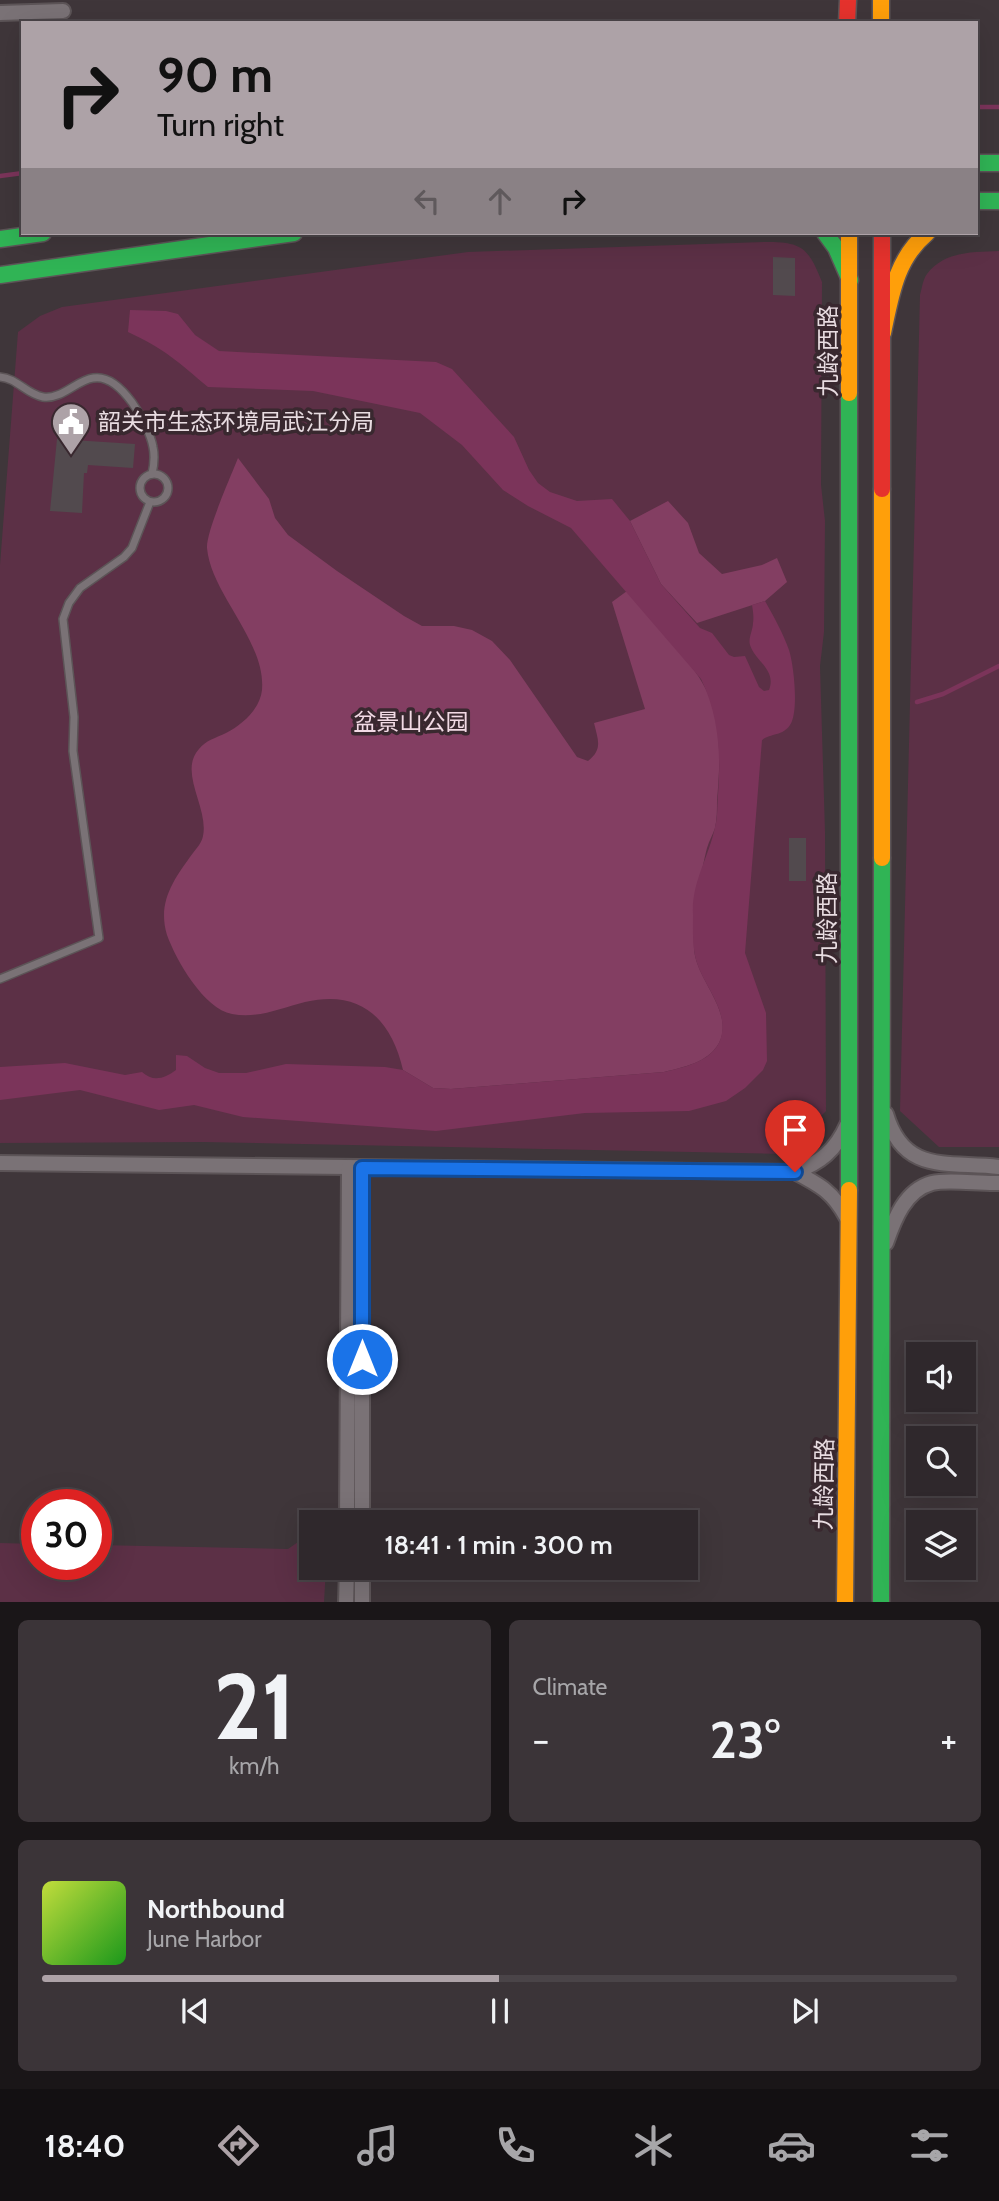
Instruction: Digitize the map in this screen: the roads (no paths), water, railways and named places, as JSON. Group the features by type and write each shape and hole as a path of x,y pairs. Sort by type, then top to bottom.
{"main road":[{"path":"847,21 848,0"},
{"path":"881,0 881,21"},
{"path":"978,163 999,163"},
{"path":"0,239 29,235"},
{"path":"0,275 279,235"},
{"path":"826,235 836,248 850,280"},
{"name":"九龄西路","path":"845,1602 850,1118 849,235"},
{"path":"881,1602 882,235"},
{"path":"883,333 898,268 906,253 926,235"}],"street":[{"path":"0,13 63,12"},
{"path":"880,1094 896,1139 911,1155 929,1162 999,1167"},
{"path":"0,1163 795,1172 810,1167 830,1152 850,1118"},
{"path":"347,1510 356,1168"},
{"path":"356,1168 362,1510"},
{"path":"795,1172 823,1187 841,1207 849,1222"},
{"path":"881,1257 894,1221 905,1202 916,1191 932,1183 999,1183"},
{"path":"346,1602 347,1580"},
{"path":"362,1580 362,1602"}],"lane":[{"path":"0,377 10,378 34,394 48,398 91,378 103,378 112,383 129,398 144,422 153,444 152,474"},
{"path":"152,474 164,477 169,489 163,500 150,502 143,497 140,489 144,478 152,474"},
{"path":"0,979 99,938 74,764 74,718 63,619 69,603 80,588 124,557 132,548 150,502"}],"waterway":[{"path":"978,107 999,107"},
{"path":"0,176 21,173"},
{"path":"917,702 943,694 999,666"}],"place":[{"name":"韶关市生态环境局武江分局","path":"71,456"}],"park label":[{"name":"盆景山公园","path":"411,722"}]}
